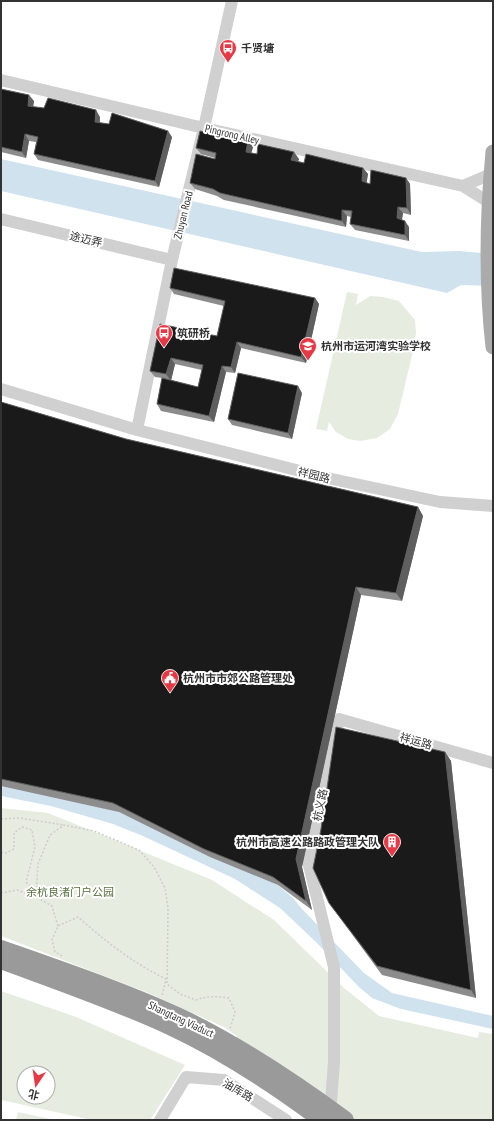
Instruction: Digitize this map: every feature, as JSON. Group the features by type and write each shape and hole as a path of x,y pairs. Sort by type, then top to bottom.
{"highway":[{"name":"Shangtang Viaduct","path":"1,949 122,993 177,1016 230,1043 281,1075 345,1120"},
{"name":"Shangtang Viaduct","path":"1,960 171,1026 219,1052 284,1092 322,1120"}],"main road":[{"path":"493,152 489,253 493,347"}],"street":[{"name":"Zhuyan Road","path":"137,430 172,260 204,128 232,1"},
{"name":"Pingrong Alley","path":"1,80 204,128 463,186 490,203"},
{"path":"463,186 491,174"},
{"name":"途迈弄","path":"1,219 172,260"},
{"path":"1,388 137,430"},
{"name":"祥园路","path":"137,430 332,479 440,502 493,506"},
{"name":"祥运路","path":"339,719 493,763"},
{"name":"杭义路","path":"330,1120 334,1062 334,967 308,860 339,719"},
{"name":"油库路","path":"160,1120 186,1077 224,1080 286,1120"}],"path":[{"path":"1,819 20,818 64,825 94,832 139,850 154,867 164,888 168,908 166,980 161,1002"},
{"path":"36,897 38,864 50,834 64,825"},
{"path":"1,852 6,853 14,849 14,833 22,827 32,830 35,847 26,882 36,890"},
{"path":"1,893 17,890 36,897 52,906 58,926 52,940 55,952 66,959"},
{"path":"58,926 78,917 120,952 166,980 167,984 180,994 196,1000 205,997 220,996 229,998 235,1012 229,1034"}],"green space":[{"path":"347,292 358,294 356,305 370,296 383,297 399,301 415,320 416,333 414,347 398,414 390,429 377,438 360,441 348,439 336,432 329,422 327,431 316,429"},
{"name":"余杭良渚门户公园","path":"1,808 48,813 212,880 274,920 344,988 379,1016 478,1038 479,1032 493,1034 493,1120 355,1120 318,1091 236,1040 237,1036 224,1027 146,992 1,936"},
{"path":"1,991 76,1017 185,1065 150,1120 92,1120 24,1105 56,1105 56,1065 16,1065 16,1103 1,1100"},
{"path":"18,1112 55,1120 16,1120"}],"water":[{"path":"1,159 422,252 459,251 493,254 493,286 461,285 447,293 1,191"},
{"path":"1,781 89,801 119,812 278,885 293,898 364,973 392,993 493,1016 493,1029 401,1009 372,998 359,987 317,943 280,908 235,879 143,836 113,824 51,806 1,796"}],"building":[{"path":"1,89 29,95 28,106 44,108 48,98 96,110 95,122 109,124 112,113 168,131 155,181 34,154 38,137 25,134 22,152 1,147"},
{"path":"200,131 248,141 246,152 257,154 258,144 294,152 291,160 304,163 306,154 363,168 362,181 370,184 371,170 406,178 407,208 398,207 397,218 405,221 405,235 350,224 352,211 342,210 342,221 220,193 213,189 190,183 196,154 215,159 216,153 196,148"},
{"path":"174,268 315,298 301,357 237,342 231,367 222,366 209,416 157,404 162,378 198,387 203,365 171,358 166,374 150,371 160,324 217,336 225,301 170,288"},
{"path":"238,373 298,386 288,433 228,419"},
{"name":"杭州市市郊公路管理处","path":"1,402 126,439 418,507 396,593 356,587 296,859 306,901 273,877 204,849 113,803 1,779"},
{"name":"杭州市高速公路路政管理大队","path":"336,727 445,752 471,990 377,966 329,903 313,868 321,829"}],"place":[{"name":"千贤塘","path":"228,63"},
{"name":"筑研桥","path":"164,348"},
{"name":"杭州市运河湾实验学校","path":"308,361"},
{"name":"杭州市市郊公路管理处","path":"170,693"},
{"name":"杭州市高速公路路政管理大队","path":"392,857"}]}
